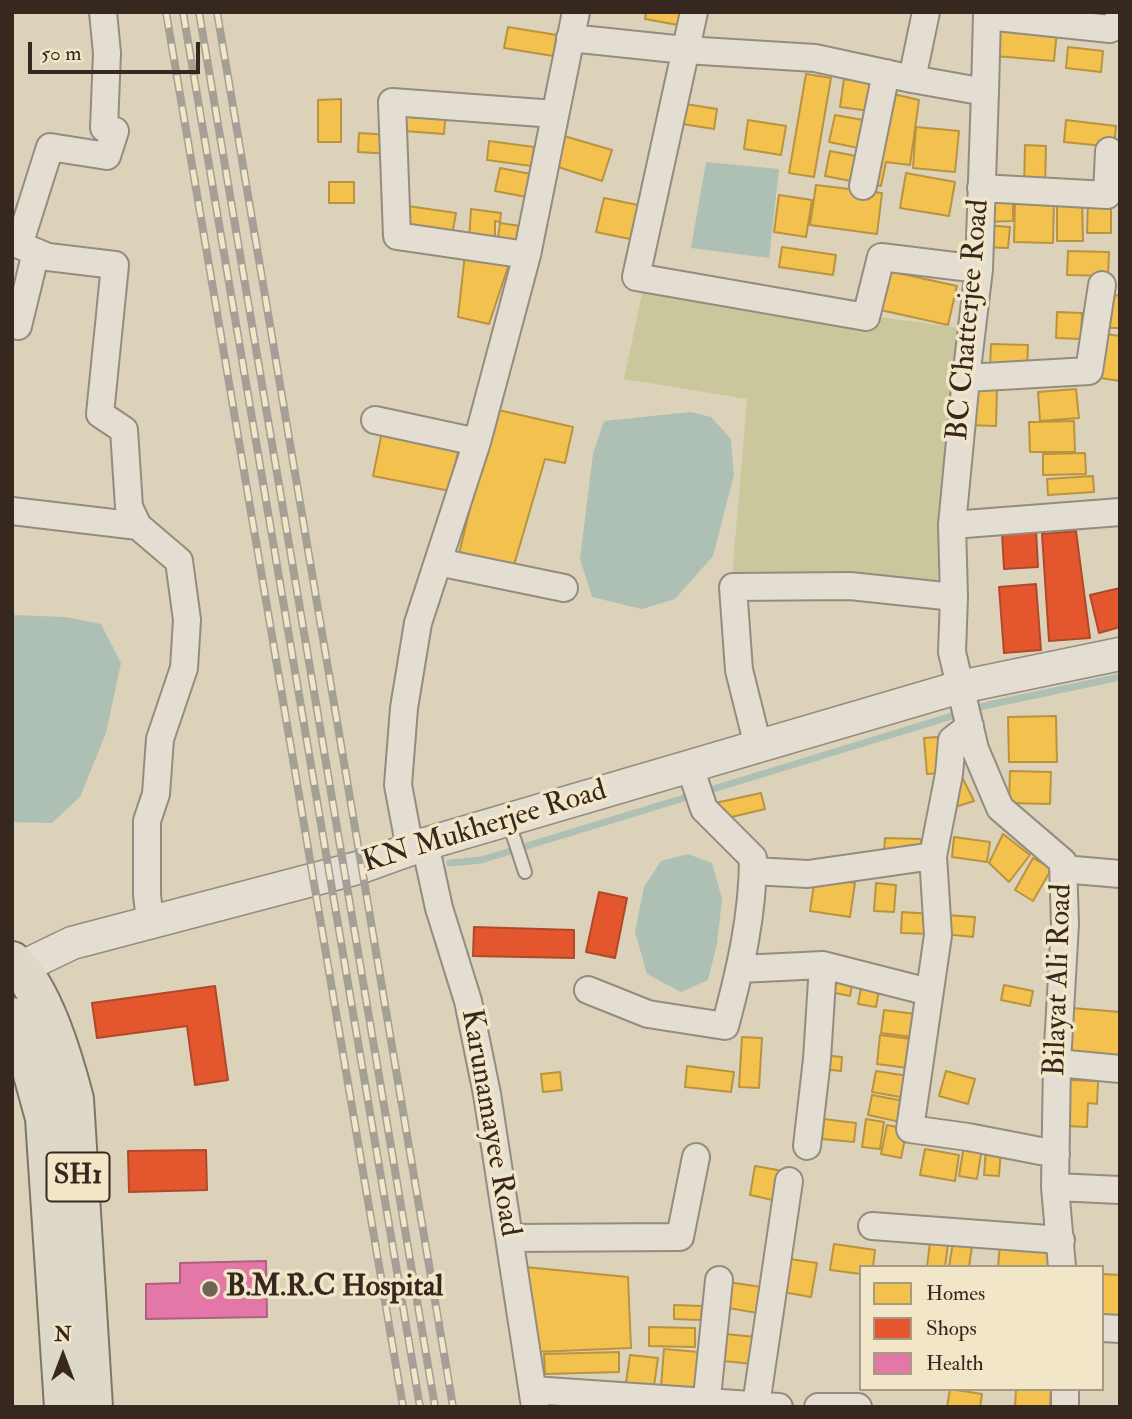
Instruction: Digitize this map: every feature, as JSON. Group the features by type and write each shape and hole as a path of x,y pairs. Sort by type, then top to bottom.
{"main road":[{"name":"SH1","path":"15,967 38,998 62,1056 74,1100 93,1407"},
{"name":"SH1","path":"12,1017 29,1060 45,1118 64,1407"}],"street":[{"path":"12,324 18,326 22,246 50,147 107,156 115,131 104,128 107,53 103,12"},
{"name":"Karunamayee Road","path":"534,1399 487,1094 468,1001 398,785 404,708 418,623 477,442 527,255 576,12"},
{"path":"694,12 636,276 866,317 881,257 979,268"},
{"path":"912,79 926,12"},
{"name":"BC Chatterjee Road","path":"960,687 952,652 952,525 979,268 987,16 1110,29 1120,19"},
{"path":"570,38 685,50 816,58 985,92"},
{"path":"863,186 886,73"},
{"path":"527,255 397,236 392,103 555,114"},
{"path":"981,188 1107,195 1109,151"},
{"path":"22,246 48,257 115,265 100,414 124,430 129,507 138,526 179,561 187,620 184,668 160,739 156,794 147,821 147,895 150,920"},
{"path":"966,378 1089,371 1102,285"},
{"path":"375,420 477,442"},
{"path":"12,511 138,526"},
{"path":"952,525 1120,512"},
{"path":"438,562 564,588"},
{"path":"758,746 739,670 733,587 850,586 954,597"},
{"name":"KN Mukherjee Road","path":"15,967 72,943 150,920 361,867 418,846 960,687 1120,654"},
{"name":"Bilayat Ali Road","path":"960,687 975,750 1000,808 1063,862 1065,923 1057,1063 1055,1187 1062,1265"},
{"path":"970,726 952,740 949,774 933,856 938,935 911,1129 1056,1154"},
{"path":"588,990 648,1014 725,1026 740,969 753,891 753,858 704,808 690,767"},
{"path":"753,871 808,874 933,856"},
{"path":"1063,869 1120,874"},
{"path":"740,969 823,965 929,992"},
{"path":"807,1146 817,1059 823,965"},
{"path":"1057,1063 1120,1069"},
{"path":"509,1238 680,1237 696,1157"},
{"path":"534,1399 767,1406 789,1181"},
{"path":"1055,1187 1120,1191"},
{"path":"872,1226 1061,1240"},
{"path":"706,1404 719,1280"},
{"path":"818,1407 858,1407"}],"lane":[{"path":"508,820 525,872"}],"shaded area":[{"path":"706,162 779,169 769,258 691,248"},
{"path":"644,285 967,329 947,590 732,577 747,399 624,379"},
{"path":"691,412 711,417 731,439 734,475 713,556 675,599 642,609 592,597 580,559 593,454 604,421"},
{"path":"12,615 65,617 101,624 121,663 106,733 80,797 52,823 12,822"},
{"path":"688,854 712,863 722,899 717,944 708,980 681,992 647,974 635,932 644,887 661,861"}],"building: Homes":[{"path":"646,12 692,12 689,27 645,19"},
{"path":"998,26 1057,31 1054,61 995,56"},
{"path":"508,27 557,35 553,56 504,48"},
{"path":"1068,47 1103,51 1101,72 1066,68"},
{"path":"806,74 831,78 814,177 789,173"},
{"path":"844,79 874,83 870,111 840,107"},
{"path":"885,92 919,100 910,165 886,162 881,186 867,184"},
{"path":"341,99 341,142 318,142 318,100"},
{"path":"679,103 717,109 714,129 676,123"},
{"path":"406,107 446,110 444,134 404,131"},
{"path":"835,115 869,121 863,149 829,142"},
{"path":"748,120 786,126 781,155 744,149"},
{"path":"1066,120 1116,126 1114,147 1064,142"},
{"path":"916,127 959,131 955,172 913,168"},
{"path":"359,133 392,135 391,154 358,152"},
{"path":"564,136 612,150 602,181 555,166"},
{"path":"489,141 534,147 531,166 487,160"},
{"path":"1025,145 1046,146 1045,187 1024,186"},
{"path":"830,151 861,157 856,182 825,176"},
{"path":"500,168 541,176 537,199 495,191"},
{"path":"906,173 955,182 949,216 900,208"},
{"path":"329,182 354,182 354,203 329,203"},
{"path":"816,185 882,193 877,234 810,225"},
{"path":"779,195 812,200 806,237 774,232"},
{"path":"604,198 643,206 635,240 596,232"},
{"path":"1013,200 1013,221 982,222 981,201"},
{"path":"1015,200 1054,200 1053,243 1014,242"},
{"path":"1057,200 1082,200 1083,241 1057,241"},
{"path":"1088,201 1111,202 1111,233 1087,233"},
{"path":"408,206 456,213 452,235 404,228"},
{"path":"471,209 501,213 500,222 495,221 495,243 469,241"},
{"path":"500,223 520,226 517,249 497,246"},
{"path":"983,225 1010,227 1008,248 981,247"},
{"path":"782,247 836,255 833,275 779,267"},
{"path":"1068,251 1109,252 1108,276 1067,275"},
{"path":"465,254 510,261 489,324 458,317"},
{"path":"884,270 957,286 948,325 876,309"},
{"path":"1103,293 1120,296 1120,328 1098,328"},
{"path":"1057,312 1082,313 1081,339 1056,338"},
{"path":"1099,333 1120,336 1120,381 1093,377"},
{"path":"991,344 1028,345 1027,370 990,369"},
{"path":"971,389 997,389 996,426 967,425"},
{"path":"1076,389 1079,418 1040,421 1038,392"},
{"path":"494,409 573,427 565,463 545,459 512,572 458,558"},
{"path":"1074,421 1075,452 1030,452 1029,422"},
{"path":"383,427 460,441 450,491 373,476"},
{"path":"1085,453 1086,474 1043,475 1043,454"},
{"path":"1093,476 1094,492 1048,495 1047,479"},
{"path":"1056,716 1057,762 1009,762 1008,717"},
{"path":"938,737 941,773 927,774 924,738"},
{"path":"954,761 974,801 946,810"},
{"path":"1010,771 1051,772 1050,804 1009,803"},
{"path":"761,793 765,809 719,820 715,803"},
{"path":"1003,834 1030,855 1009,882 989,863"},
{"path":"954,837 990,842 987,862 952,857"},
{"path":"885,838 921,839 921,855 884,853"},
{"path":"1033,858 1052,868 1033,901 1015,890"},
{"path":"815,877 855,883 850,917 810,911"},
{"path":"876,883 896,885 894,912 874,911"},
{"path":"902,912 934,914 933,934 901,933"},
{"path":"947,915 975,917 973,937 944,934"},
{"path":"833,976 853,980 850,996 830,992"},
{"path":"862,982 880,985 876,1007 858,1004"},
{"path":"1004,985 1033,991 1030,1006 1001,1000"},
{"path":"1072,1008 1120,1012 1120,1058 1068,1055"},
{"path":"884,1010 923,1015 920,1038 881,1033"},
{"path":"880,1035 919,1040 916,1069 877,1064"},
{"path":"742,1037 762,1038 759,1088 739,1087"},
{"path":"823,1055 842,1057 841,1071 821,1069"},
{"path":"687,1066 734,1072 731,1092 685,1087"},
{"path":"876,1071 915,1077 912,1099 872,1092"},
{"path":"946,1071 975,1079 968,1104 939,1096"},
{"path":"560,1072 562,1090 543,1092 541,1074"},
{"path":"1068,1080 1098,1081 1097,1104 1088,1103 1087,1127 1066,1126"},
{"path":"872,1095 909,1102 905,1123 868,1115"},
{"path":"824,1119 856,1123 854,1142 822,1139"},
{"path":"866,1119 884,1122 880,1149 862,1147"},
{"path":"887,1125 907,1129 901,1158 881,1154"},
{"path":"965,1139 983,1142 977,1179 959,1176"},
{"path":"986,1148 1001,1149 999,1176 984,1175"},
{"path":"925,1149 959,1155 955,1181 920,1175"},
{"path":"755,1166 783,1171 777,1201 750,1195"},
{"path":"931,1234 949,1236 945,1265 927,1265"},
{"path":"954,1236 973,1239 969,1265 949,1265"},
{"path":"834,1244 875,1250 873,1265 859,1265 859,1274 830,1270"},
{"path":"1000,1245 1055,1250 1054,1265 998,1265"},
{"path":"783,1258 817,1263 811,1297 777,1291"},
{"path":"525,1267 628,1277 631,1348 536,1352"},
{"path":"1104,1274 1120,1275 1120,1327 1104,1325"},
{"path":"728,1282 768,1288 763,1314 723,1307"},
{"path":"674,1305 702,1306 701,1320 674,1319"},
{"path":"649,1327 695,1328 695,1347 649,1346"},
{"path":"725,1334 756,1337 753,1364 723,1361"},
{"path":"664,1349 699,1352 695,1390 661,1387"},
{"path":"619,1352 619,1372 545,1374 544,1354"},
{"path":"630,1355 658,1358 654,1386 626,1383"},
{"path":"950,1391 982,1394 980,1407 947,1407"},
{"path":"1016,1391 1051,1391 1050,1407 1015,1407"}],"building: Shops":[{"path":"1036,530 1038,567 1004,569 1002,532"},
{"path":"1076,531 1090,638 1049,641 1042,534"},
{"path":"1036,584 1041,650 1004,653 999,587"},
{"path":"1120,588 1120,627 1099,633 1090,595"},
{"path":"599,892 627,898 615,958 586,952"},
{"path":"474,927 574,930 574,958 473,956"},
{"path":"215,986 228,1080 195,1085 187,1026 97,1038 92,1003"},
{"path":"206,1150 207,1190 129,1192 128,1151"}],"building: Health":[{"path":"266,1261 267,1317 146,1319 146,1284 180,1283 180,1263"}],"waterway":[{"path":"450,863 481,860 988,705 1120,677"}],"railway":[{"path":"166,12 403,1407"},
{"path":"183,12 420,1407"},
{"path":"199,12 435,1407"},
{"path":"217,12 453,1407"}],"place":[{"name":"B.M.R.C Hospital","path":"210,1289"}]}
